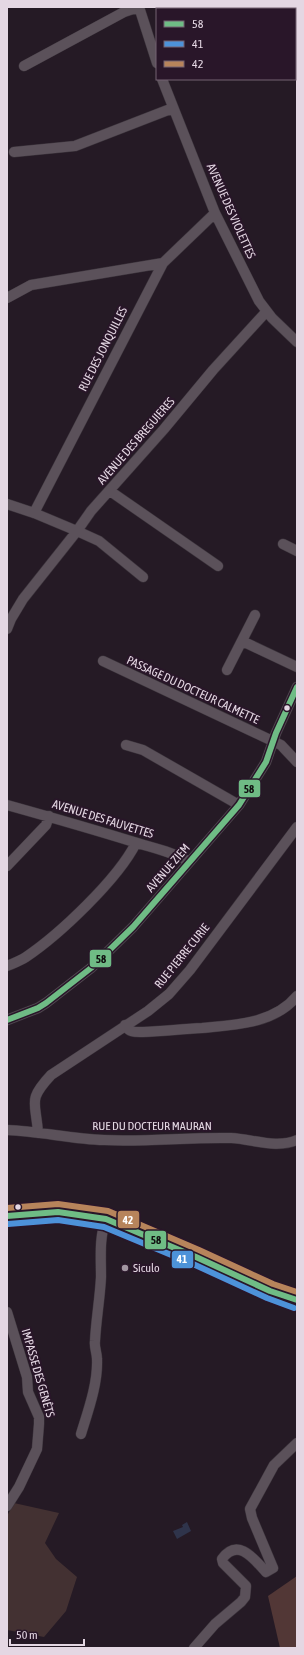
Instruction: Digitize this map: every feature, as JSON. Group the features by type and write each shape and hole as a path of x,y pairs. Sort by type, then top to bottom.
{"street":[{"path":"24,66 124,12 139,7 156,59"},
{"name":"AVENUE DES VIOLETTES","path":"162,80 215,213 256,296 266,312 294,335"},
{"path":"14,152 75,146 173,108"},
{"name":"RUE DES JONQUILLES","path":"34,512 163,263 215,213"},
{"path":"7,298 31,285 163,263"},
{"name":"AVENUE DES BREGUIERES","path":"7,629 23,599 78,531 91,511 164,429 213,370 266,312"},
{"path":"110,491 218,566"},
{"path":"7,504 34,512 99,541 143,577"},
{"path":"283,544 297,551"},
{"path":"227,670 255,615"},
{"path":"242,641 297,667"},
{"name":"PASSAGE DU DOCTEUR CALMETTE","path":"103,661 273,741"},
{"name":"AVENUE ZIEM","path":"7,1020 38,1008 46,1003 91,968 133,927 239,805 259,775 297,687"},
{"path":"273,741 281,745 297,762"},
{"path":"126,745 143,750 239,805"},
{"name":"AVENUE DES FAUVETTES","path":"7,805 49,816 182,857 189,862"},
{"path":"7,866 46,825 49,816"},
{"name":"RUE PIERRE CURIE","path":"38,1133 34,1102 42,1084 51,1075 148,1011 179,984 297,827"},
{"path":"7,966 21,960 31,953 74,917 96,895 118,869 136,843"},
{"path":"125,1025 127,1029 134,1032 143,1032 240,1025 271,1016 282,1010 297,996"},
{"name":"RUE DU DOCTEUR MAURAN","path":"7,1130 102,1140 143,1141 232,1138 277,1144 290,1143 297,1140"},
{"path":"7,1216 38,1212 58,1212 106,1219 196,1257 270,1291 297,1300"},
{"path":"81,1434 96,1373 97,1359 94,1343 101,1277 100,1249 102,1230 106,1219"},
{"name":"IMPASSE DES GENÊTS","path":"7,1312 27,1377 28,1392 39,1417 37,1449 19,1487 7,1506"},
{"path":"194,1648 215,1624 242,1602 245,1597 246,1586 223,1563 222,1559 226,1553 232,1550 242,1550 254,1558 266,1572 273,1568 252,1518 250,1509 274,1466 297,1444"}],"shaded area":[{"path":"14,1503 59,1513 45,1543 56,1559 77,1577 66,1611 44,1637 7,1630 7,1516"},
{"path":"297,1576 297,1648 280,1648 268,1596"}],"water":[{"path":"187,1522 191,1531 177,1539 173,1531 183,1527 182,1525"}],"transit line":[{"name":"58","path":"7,1020 38,1008 46,1003 91,968 133,927 239,805 266,762 276,733 297,687"},
{"name":"42","path":"7,1208 58,1204 108,1211 273,1284 297,1292"},
{"name":"58","path":"7,1216 58,1212 106,1219 196,1257 270,1291 297,1300"},
{"name":"41","path":"8,1224 58,1220 104,1227 193,1264 267,1298 294,1308"}],"place":[{"name":"Siculo","path":"125,1268"}]}
